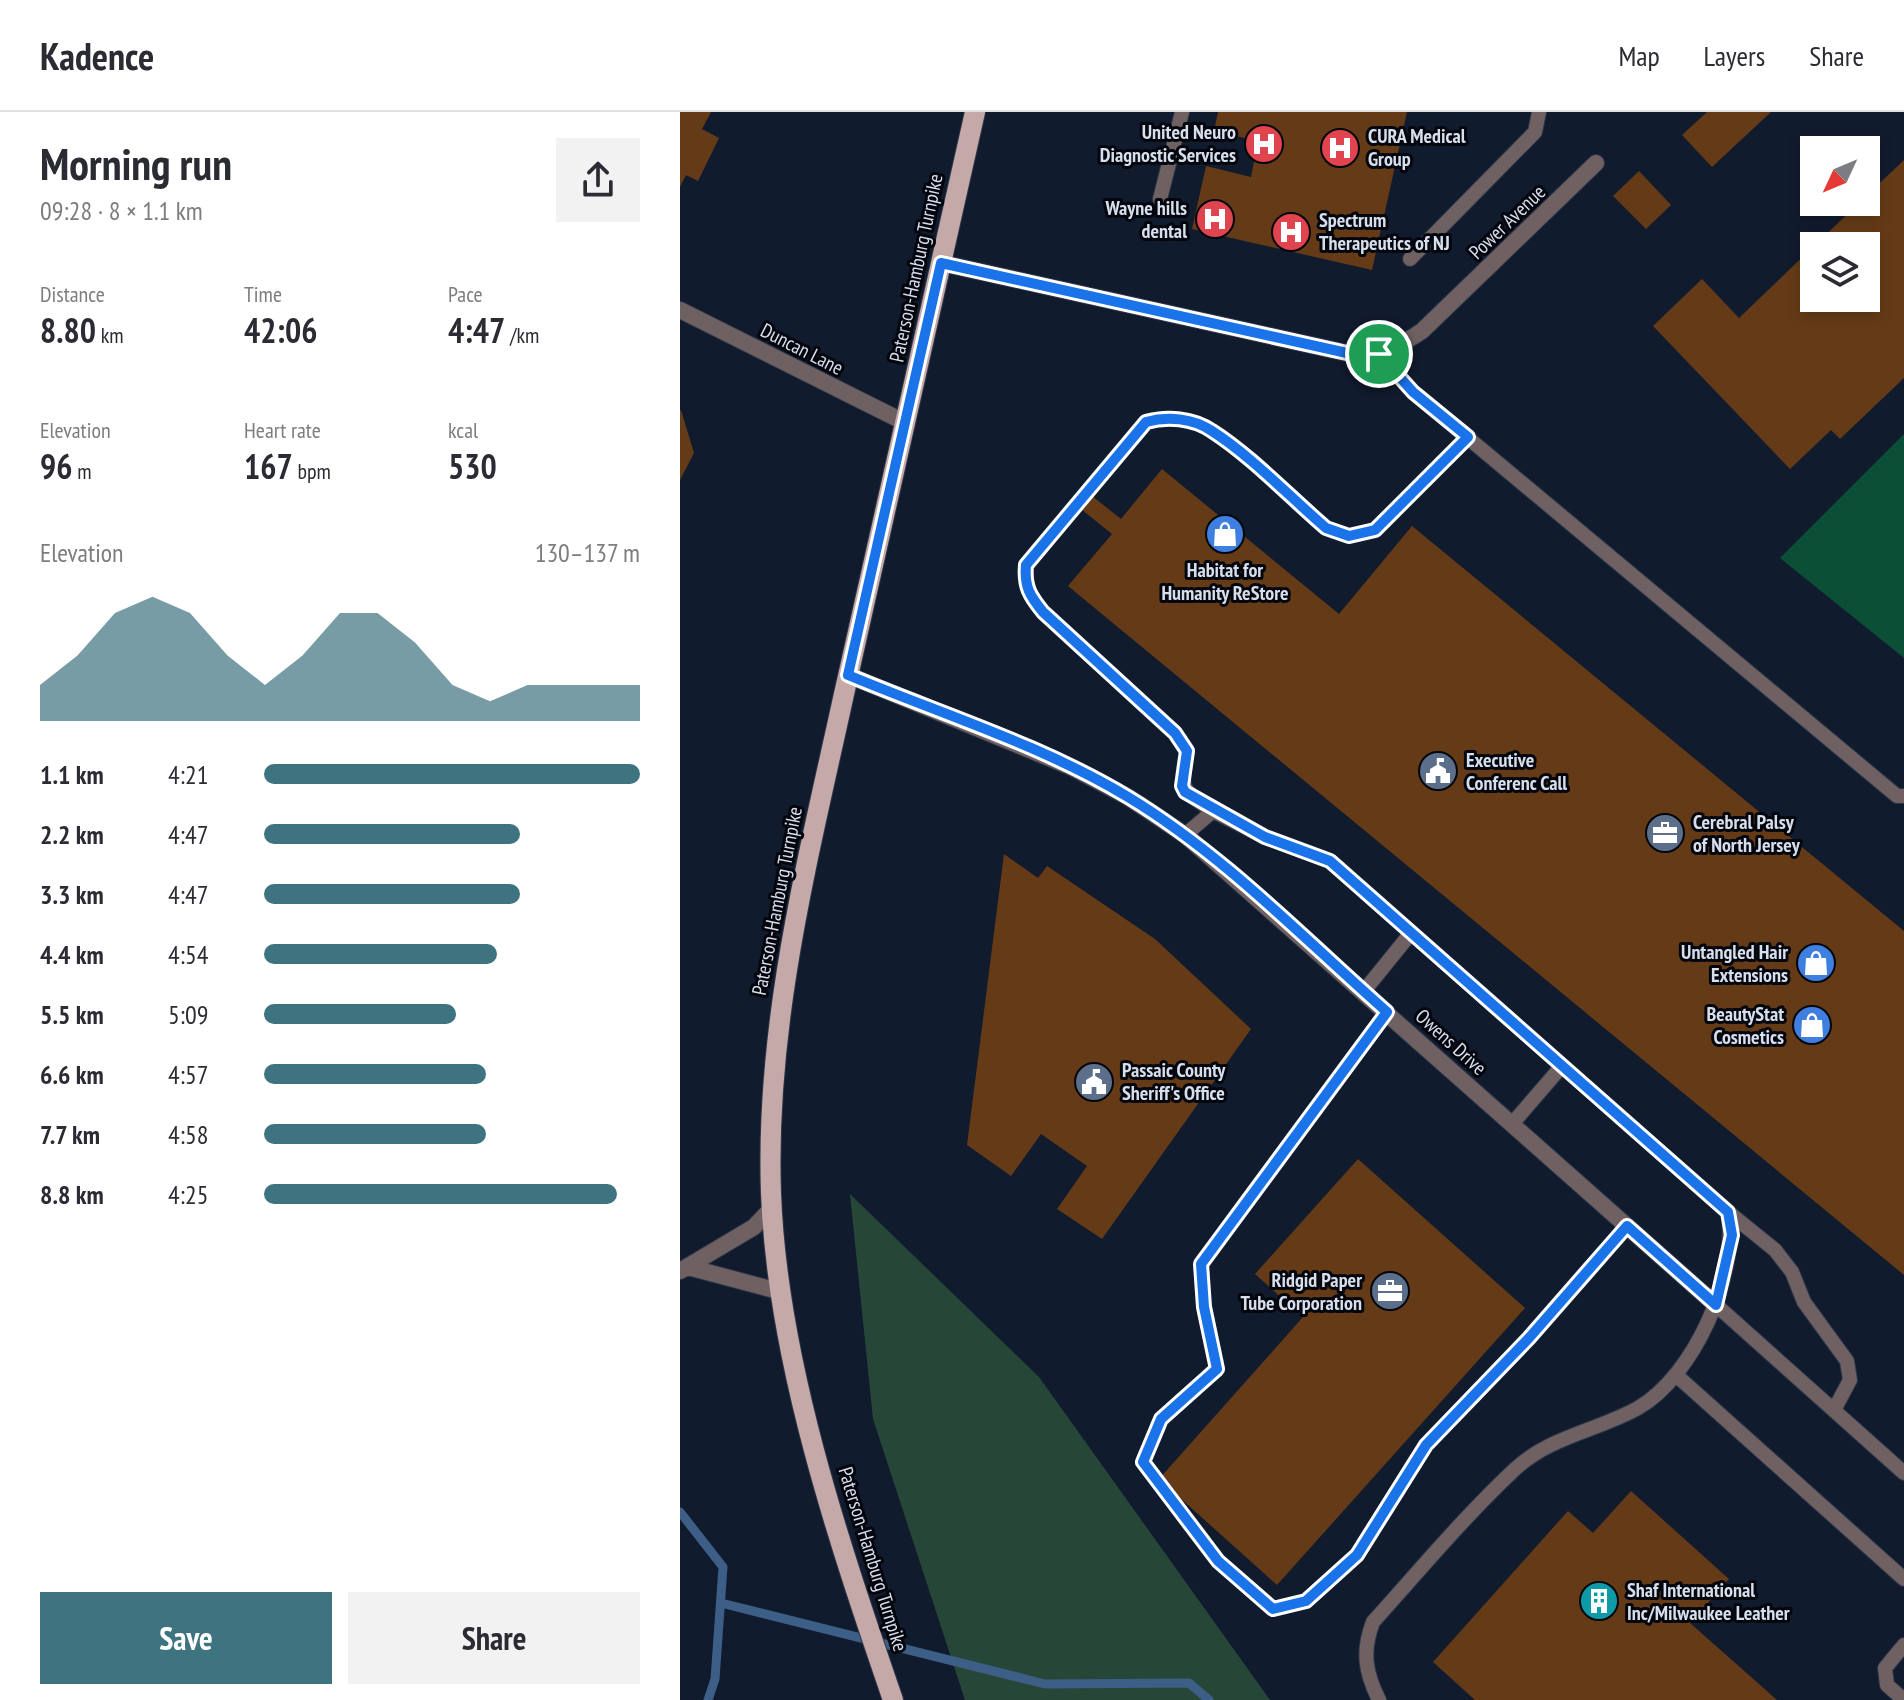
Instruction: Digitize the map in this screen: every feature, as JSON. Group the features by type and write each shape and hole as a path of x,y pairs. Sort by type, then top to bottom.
{"main road":[{"name":"Paterson-Hamburg Turnpike","path":"893,1700 810,1435 782,1292 772,1208 773,1090 784,979 848,675 975,112"}],"street":[{"name":"Power Avenue","path":"1379,354 1401,345 1422,331 1596,163"},
{"path":"941,263 1356,355 1379,354"},
{"name":"Duncan Lane","path":"680,310 906,423"},
{"name":"Owens Drive","path":"848,675 1071,767 1128,797 1185,835 1716,1305"},
{"path":"684,1269 754,1227 772,1208"},
{"path":"684,1269 782,1292"}],"lane":[{"path":"1160,199 1182,112"},
{"path":"1410,259 1535,132 1539,112"},
{"path":"1379,354 1413,392 1897,796 1904,796"},
{"path":"1468,437 1375,530 1349,536 1326,528 1211,430 1187,420 1159,418 1146,422 1026,565 1025,581 1029,595 1043,612 1175,733 1187,751 1182,786 1185,792 1213,811 1265,837 1330,861 1775,1250 1792,1272 1804,1302 1847,1361 1850,1380 1834,1410"},
{"path":"1185,835 1213,811"},
{"path":"1364,991 1411,933"},
{"path":"1387,1012 1201,1264 1204,1307 1217,1369 1161,1419 1143,1462 1218,1561 1273,1609 1306,1601 1357,1555 1426,1445 1529,1338 1627,1226"},
{"path":"1512,1124 1562,1066"},
{"path":"1379,1700 1367,1678 1365,1644 1373,1622 1515,1469 1554,1441 1639,1407 1676,1375 1716,1305 1732,1235 1728,1212"},
{"path":"1716,1305 1904,1473"},
{"path":"1676,1375 1904,1579"},
{"path":"1904,1645 1885,1668 1887,1685 1904,1700"}],"green space":[{"path":"1904,434 1904,658 1780,558"},
{"path":"850,1194 1039,1377 1270,1700 965,1700 873,1419"}],"building":[{"path":"680,112 711,112 702,129 719,138 698,181 686,175 680,187"},
{"path":"1218,112 1407,112 1372,270 1192,229 1206,166 1251,177 1258,141 1214,131"},
{"path":"1707,112 1771,112 1712,167 1682,135"},
{"path":"1904,160 1904,378 1840,439 1831,430 1790,469 1653,326 1702,279 1739,318 1800,259 1800,312 1880,312 1880,232 1829,232 1845,216 1880,216 1880,183"},
{"path":"1639,171 1671,205 1646,229 1613,196"},
{"path":"680,411 694,453 680,480"},
{"path":"1162,469 1339,614 1412,526 1904,931 1904,1275 1068,586 1112,534 1081,509 1092,496 1121,519"},
{"name":"Passaic County Sheriff's Office","path":"1004,854 1038,878 1047,866 1155,939 1251,1029 1102,1239 1057,1209 1087,1166 1041,1134 1011,1176 967,1145"},
{"path":"1358,1159 1525,1308 1277,1585 1159,1479 1303,1317 1255,1274"},
{"name":"Shaf International Inc/Milwaukee Leather","path":"1631,1491 1729,1579 1690,1623 1777,1700 1475,1700 1433,1662 1568,1511 1593,1533"}],"waterway":[{"path":"680,1512 723,1567 715,1679 708,1700"},
{"path":"721,1603 1045,1684 1189,1683 1209,1700"}],"place":[{"name":"United Neuro Diagnostic Services","path":"1264,144"},
{"name":"CURA Medical Group","path":"1340,148"},
{"name":"Wayne hills dental","path":"1215,219"},
{"name":"Spectrum Therapeutics of NJ","path":"1291,232"},
{"name":"Habitat for Humanity ReStore","path":"1225,534"},
{"name":"Executive Conferenc Call","path":"1438,771"},
{"name":"Cerebral Palsy of North Jersey","path":"1665,833"},
{"name":"Untangled Hair Extensions","path":"1816,963"},
{"name":"BeautyStat Cosmetics","path":"1812,1025"},
{"name":"Passaic County Sheriff's Office","path":"1094,1082"},
{"name":"Ridgid Paper Tube Corporation","path":"1390,1291"},
{"name":"Shaf International Inc/Milwaukee Leather","path":"1599,1601"}],"route":[{"path":"941,263 1356,355 1379,354 1413,392 1468,437 1375,530 1349,536 1326,528 1211,430 1187,420 1159,418 1146,422 1026,565 1025,581 1029,595 1043,612 1175,733 1187,751 1182,786 1185,792 1213,811 1265,837 1330,861 1728,1212 1732,1235 1716,1305 1627,1226 1529,1338 1426,1445 1357,1555 1306,1601 1273,1609 1218,1561 1143,1462 1161,1419 1217,1369 1204,1307 1201,1264 1387,1012 1185,835 1128,797 1071,767 848,675 941,263"}]}
